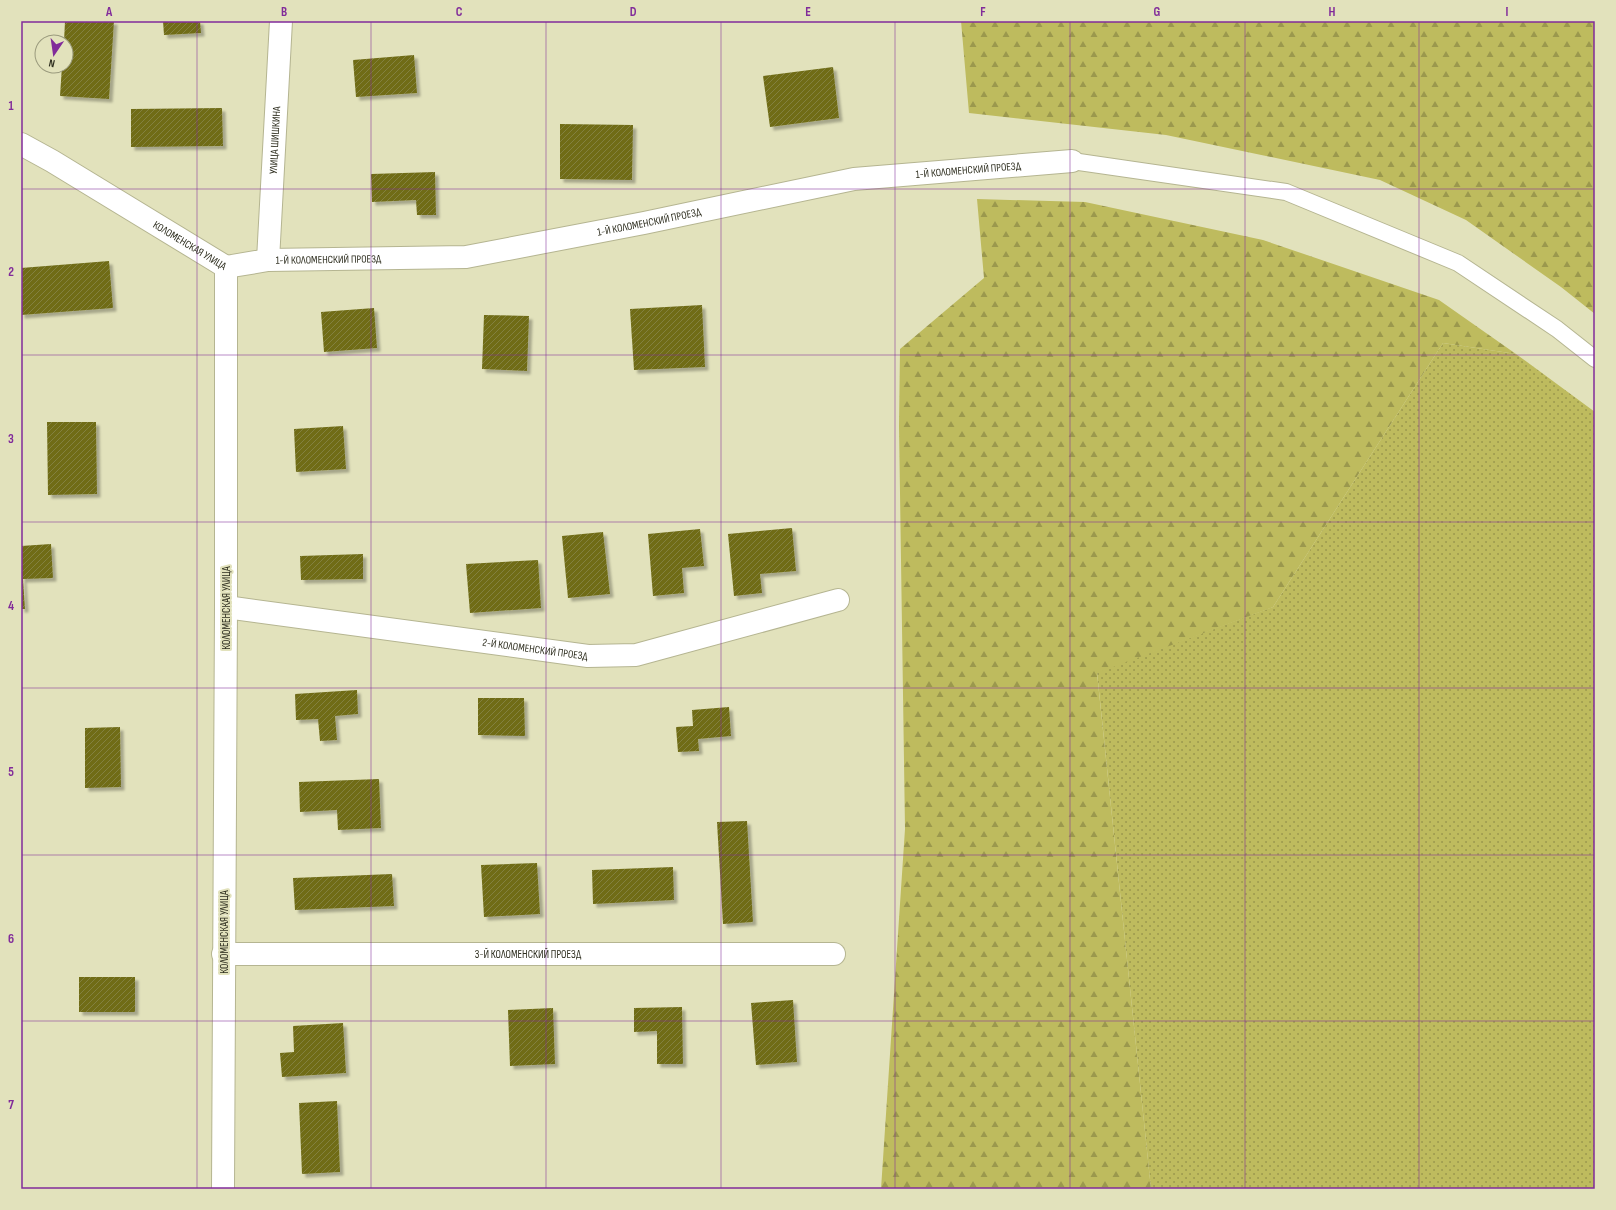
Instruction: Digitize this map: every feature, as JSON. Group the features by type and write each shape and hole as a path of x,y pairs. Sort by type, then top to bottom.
{"street":[{"name":"УЛИЦА ШИШКИНА","path":"268,260 281,21"},
{"name":"КОЛОМЕНСКАЯ УЛИЦА","path":"21,144 59,165 226,267 223,1189"},
{"name":"1-Й КОЛОМЕНСКИЙ ПРОЕЗД","path":"226,267 268,260 466,257 644,223 854,179 1072,161"},
{"name":"2-Й КОЛОМЕНСКИЙ ПРОЕЗД","path":"226,607 588,656 636,655 838,600"},
{"name":"3-Й КОЛОМЕНСКИЙ ПРОЕЗД","path":"223,954 834,954"}],"lane":[{"path":"1072,161 1286,192 1458,263 1557,329 1595,359"}],"green space":[{"path":"961,21 1595,21 1595,314 1561,287 1466,220 1380,180 1166,135 969,113"},
{"path":"977,199 1085,202 1263,240 1439,300 1516,354 1443,343 1273,607 1097,673 1151,1189 881,1189 905,829 899,426 900,349 984,278"},
{"path":"1443,343 1516,354 1595,412 1595,1189 1151,1189 1097,672 1273,607"}],"building":[{"path":"65,21 114,21 109,99 60,96 61,74 74,74 74,34 64,34"},
{"path":"163,21 200,21 201,33 164,35"},
{"path":"414,55 417,93 356,97 353,60"},
{"path":"833,67 839,118 770,127 763,76"},
{"path":"222,108 223,146 131,147 131,109"},
{"path":"560,124 633,125 632,180 560,179"},
{"path":"435,172 436,215 417,215 416,200 372,202 371,174"},
{"path":"109,261 113,308 21,315 21,268"},
{"path":"702,305 705,367 634,370 630,309"},
{"path":"374,308 377,348 324,352 321,312"},
{"path":"484,315 529,316 527,371 482,369"},
{"path":"47,422 96,422 97,494 48,495"},
{"path":"343,426 346,469 296,472 294,429"},
{"path":"792,528 796,571 760,574 762,593 734,596 728,534"},
{"path":"700,529 704,566 682,568 684,593 653,596 648,534"},
{"path":"603,532 610,594 568,598 562,536"},
{"path":"51,544 53,578 23,579 25,609 21,609 21,546"},
{"path":"363,554 363,579 301,580 300,556"},
{"path":"538,560 541,608 470,613 466,564"},
{"path":"357,690 358,714 335,716 337,740 320,741 318,719 296,720 295,694"},
{"path":"478,698 524,698 525,736 478,735"},
{"path":"729,707 731,736 698,739 699,751 678,752 676,727 693,726 692,710"},
{"path":"120,727 121,787 85,788 85,728"},
{"path":"379,779 381,828 338,830 337,810 300,812 299,782"},
{"path":"747,821 753,922 723,924 717,822"},
{"path":"537,863 540,914 484,917 481,865"},
{"path":"673,867 674,900 593,904 592,870"},
{"path":"392,874 394,906 295,910 293,878"},
{"path":"79,977 135,977 135,1012 79,1012"},
{"path":"793,1000 797,1062 756,1065 751,1003"},
{"path":"682,1007 683,1064 657,1064 657,1031 634,1032 634,1008"},
{"path":"553,1008 555,1064 510,1066 508,1010"},
{"path":"343,1023 346,1073 282,1077 280,1053 294,1052 293,1026"},
{"path":"337,1101 340,1172 302,1174 299,1103"}]}
